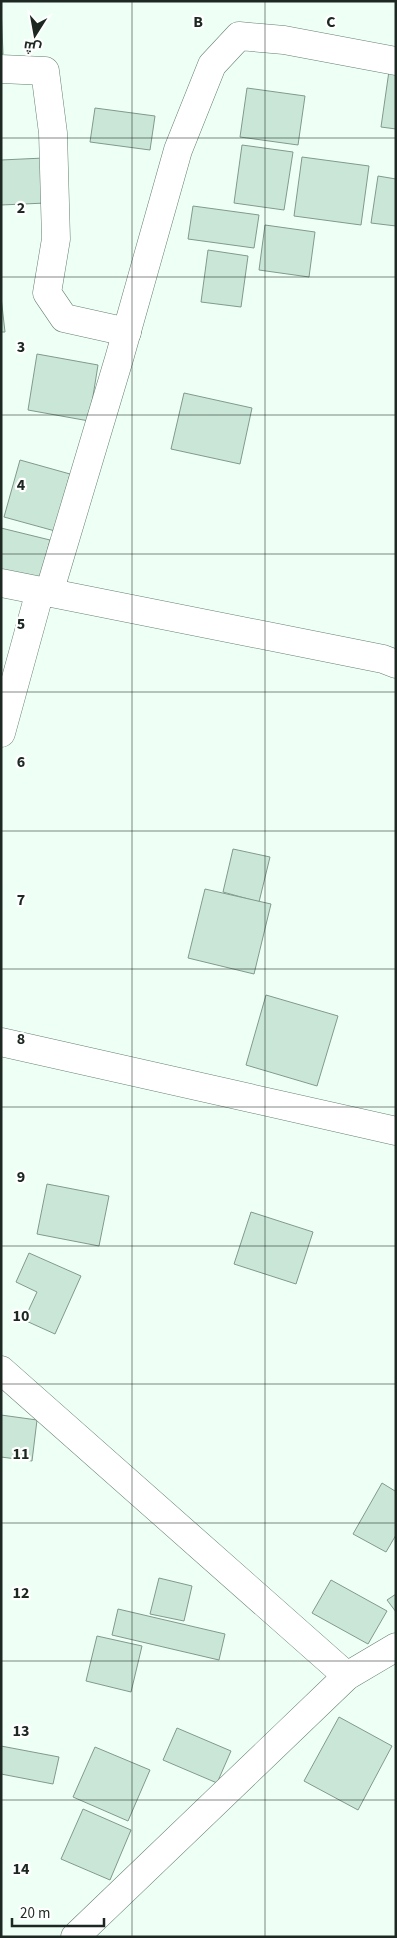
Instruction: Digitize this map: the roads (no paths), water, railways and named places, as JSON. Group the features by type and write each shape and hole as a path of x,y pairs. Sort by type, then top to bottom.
{"street":[{"path":"1,733 127,332 178,150 212,64 239,36 284,40 396,61"},
{"path":"1,69 45,71 53,133 56,239 48,293 64,318 127,332"},
{"path":"1,582 383,659 396,664"},
{"path":"1,592 45,592"},
{"path":"1,1042 396,1131"},
{"path":"1,1370 347,1676"},
{"path":"76,1937 347,1676 396,1647"}]}
